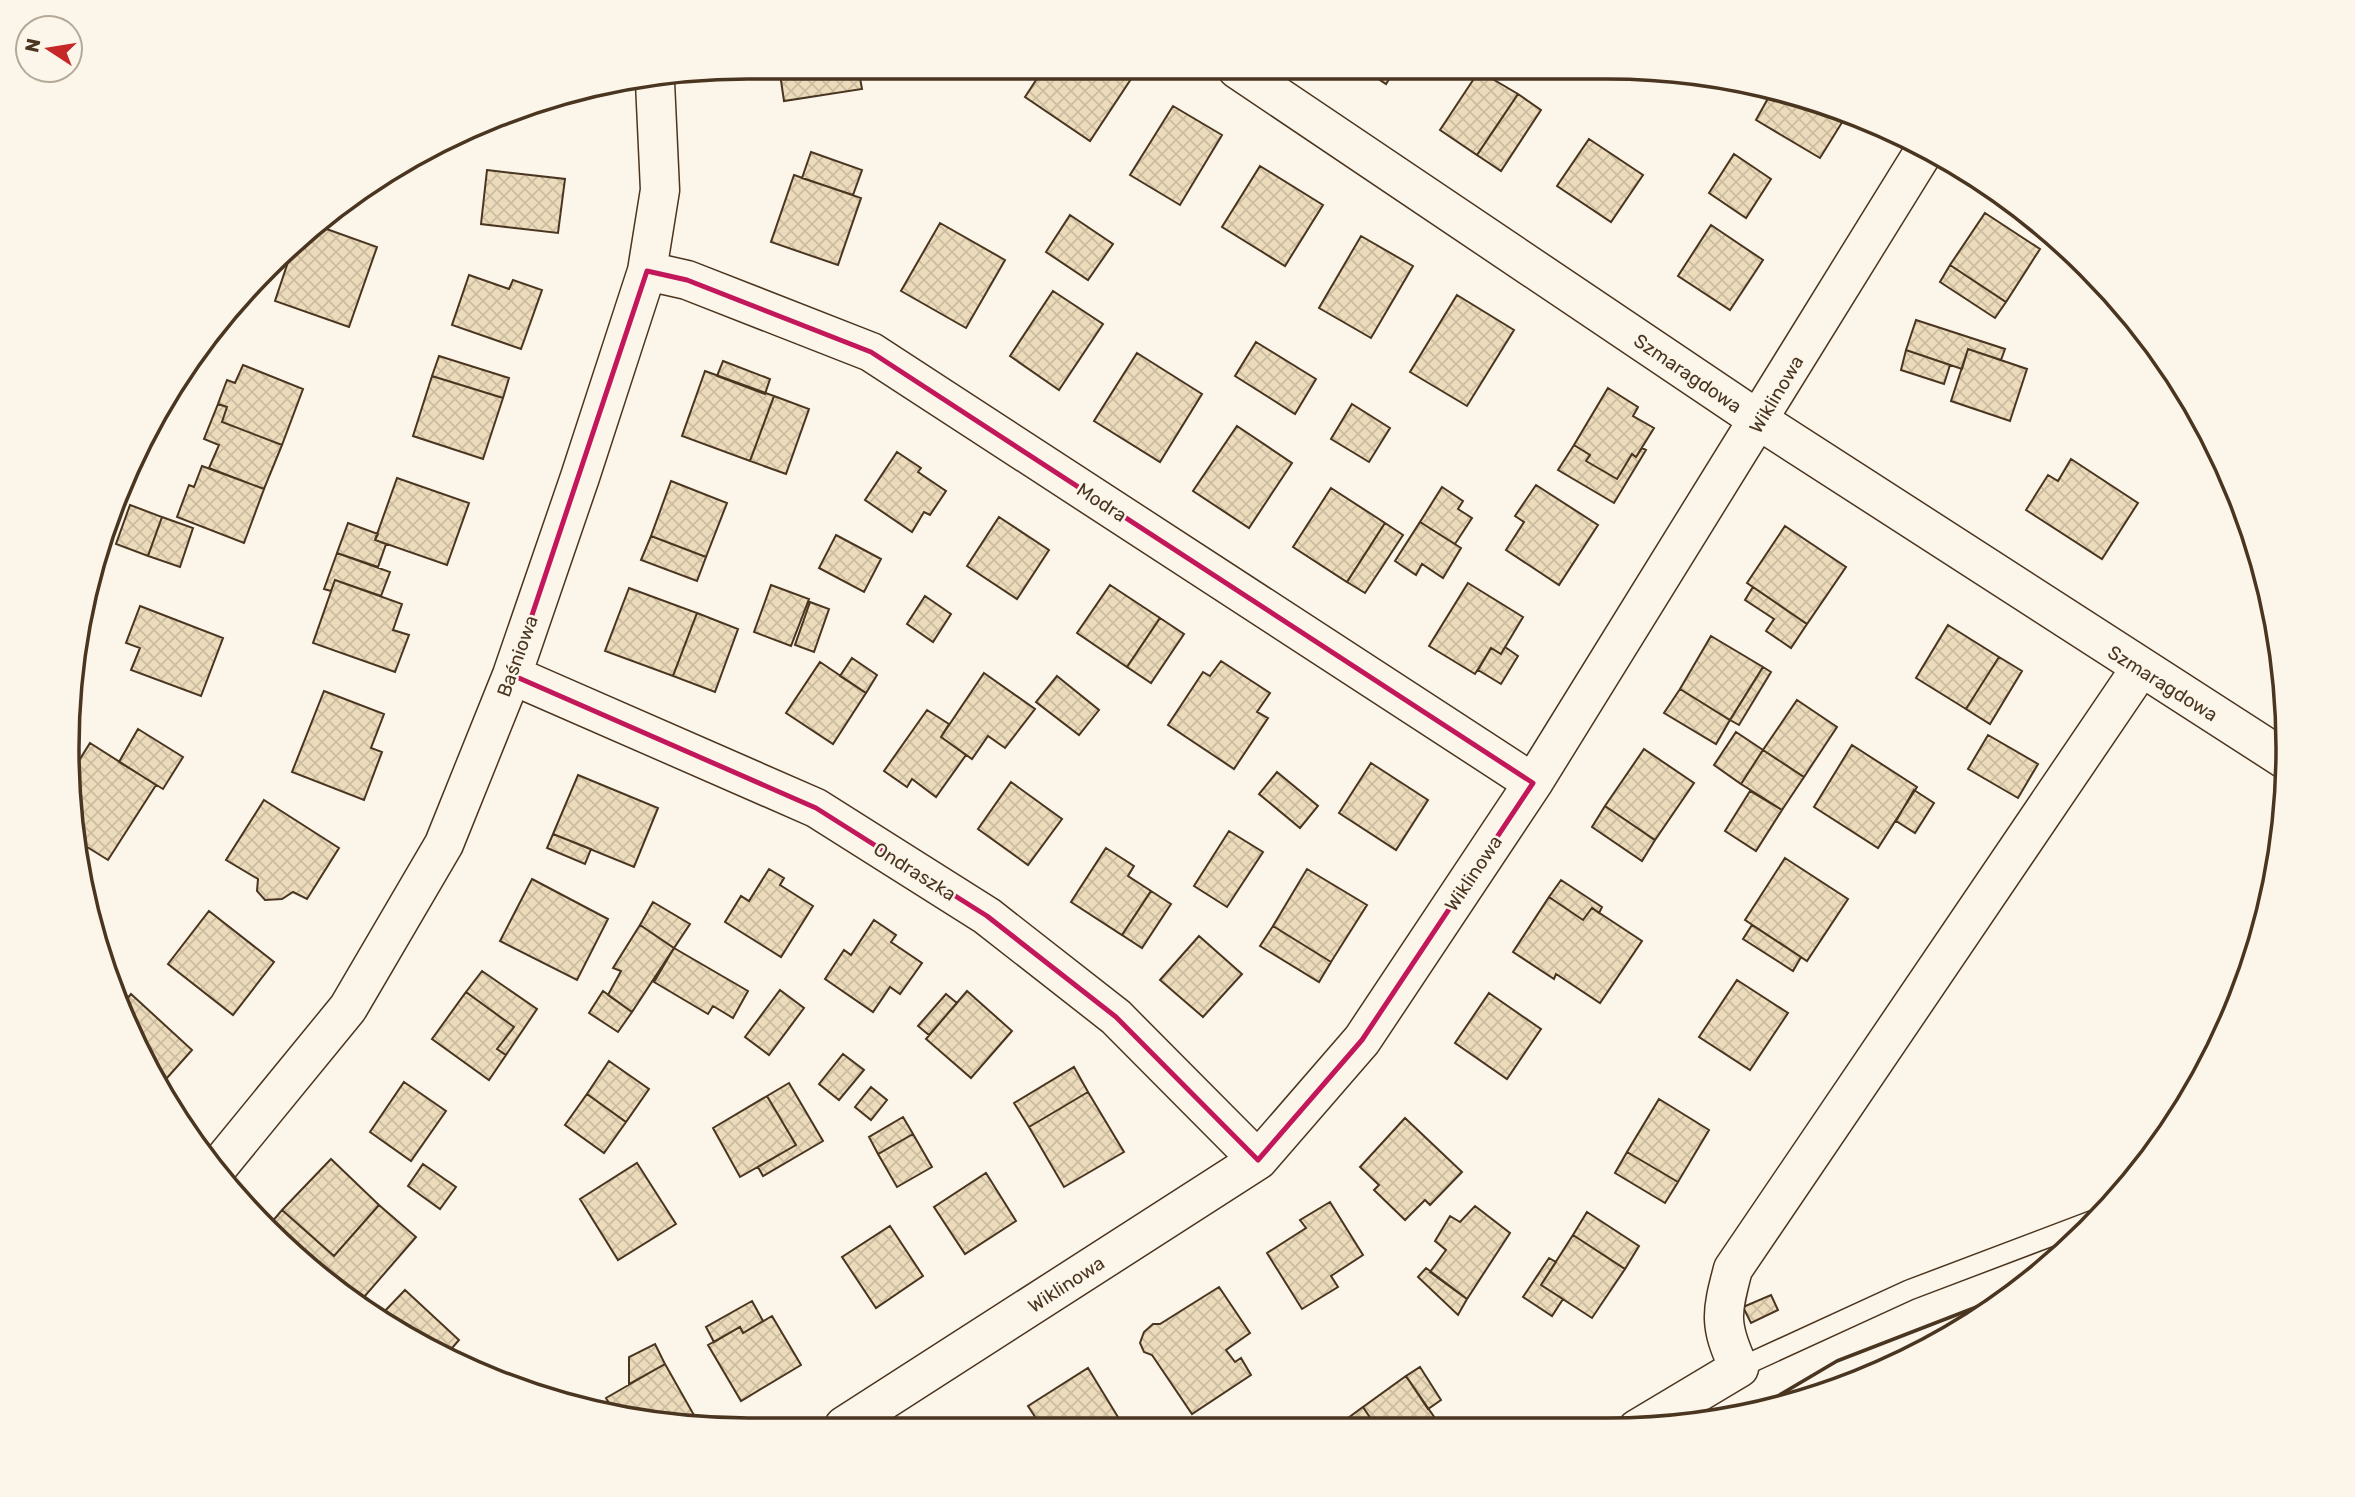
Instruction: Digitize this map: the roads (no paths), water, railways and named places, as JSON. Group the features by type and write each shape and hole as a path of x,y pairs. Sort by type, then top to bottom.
{"street":[{"name":"Szmaragdowa","path":"1252,79 1760,421 2140,669 2276,754"},
{"name":"Baśniowa","path":"222,1162 348,1008 394,934 444,844 512,675 647,271 660,190 656,85"},
{"name":"Wiklinowa","path":"857,1418 1258,1160 1362,1040 1533,783 1760,421 1920,157"},
{"name":"Modra","path":"647,271 687,280 872,352 1533,783"},
{"path":"1658,1416 1739,1368 1727,1341 1721,1312 1733,1269 2140,669"},
{"name":"Ondraszka","path":"512,675 816,808 987,916 1116,1017 1258,1160"}],"lane":[{"path":"1739,1368 1909,1290 2074,1228"}]}
